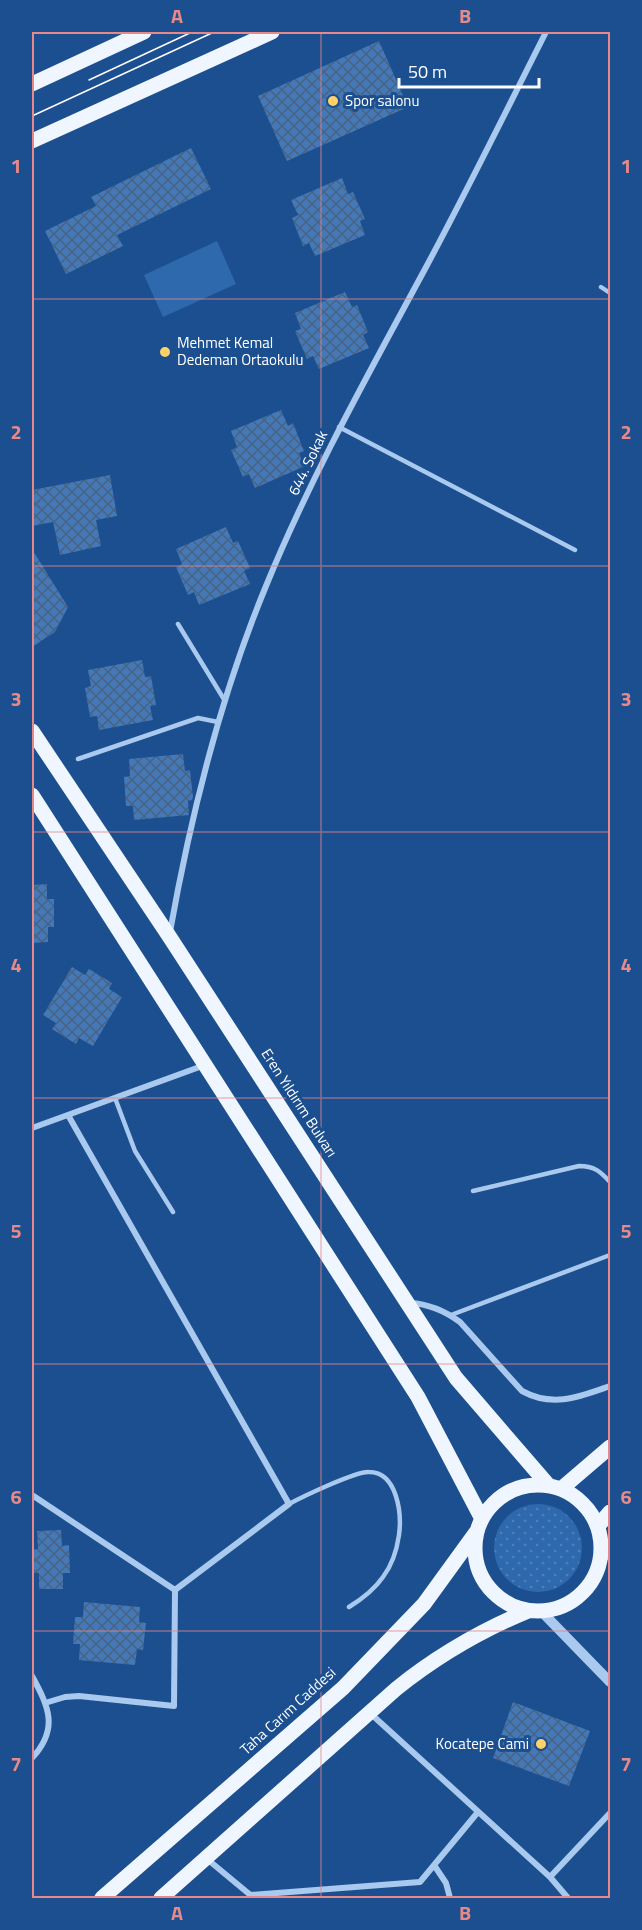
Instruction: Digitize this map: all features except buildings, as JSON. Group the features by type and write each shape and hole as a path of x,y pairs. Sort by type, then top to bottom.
{"main road":[{"path":"32,84 144,32"},
{"path":"32,141 272,32"},
{"name":"Eren Yıldırım Bulvarı","path":"32,731 169,936 456,1378 555,1487"},
{"path":"32,795 418,1397 480,1525"},
{"path":"555,1487 610,1447"},
{"path":"162,1899 415,1674 454,1647 503,1621 535,1611 567,1605 587,1588 600,1565 599,1532 584,1504 573,1495 555,1487 522,1487 510,1492 494,1503 480,1525 476,1558 485,1582 493,1593 504,1601 535,1611"},
{"path":"599,1532 610,1512"},
{"name":"Taha Carım Caddesi","path":"102,1899 343,1688 424,1604 480,1525"}],"street":[{"name":"644. Sokak","path":"169,936 193,818 218,722 265,588 339,427 427,265 546,32"},
{"path":"32,1128 206,1065"},
{"path":"68,1115 288,1504 174,1590"},
{"path":"408,1303 430,1306 451,1315 522,1391 532,1396 543,1400 564,1400 610,1386"},
{"path":"32,1495 174,1590"},
{"path":"599,1532 610,1556"},
{"path":"45,1703 65,1696 79,1696 174,1706 174,1590"},
{"path":"535,1611 610,1682"},
{"path":"32,1676 45,1703 50,1720 43,1744 32,1758"},
{"path":"370,1713 550,1877 568,1899"},
{"path":"207,1858 252,1897 420,1882 478,1812"},
{"path":"550,1877 610,1813"},
{"path":"434,1865 446,1884 450,1899"}],"lane":[{"path":"601,287 610,293"},
{"path":"339,427 574,550"},
{"path":"178,624 225,701"},
{"path":"78,759 198,718 218,722"},
{"path":"115,1098 135,1151 173,1212"},
{"path":"473,1191 579,1166 591,1166 610,1182"},
{"path":"451,1315 610,1255"},
{"path":"288,1504 365,1472 382,1476 392,1486 400,1519 396,1549 383,1577 373,1589 349,1607"}],"shaded area":[{"path":"217,241 236,284 163,317 144,275"},
{"path":"538,1504 555,1508 569,1517 578,1531 582,1548 578,1565 569,1579 555,1588 538,1592 521,1588 507,1579 498,1565 494,1548 498,1531 507,1517 521,1508"}],"tram line":[{"path":"89,80 192,32"},
{"path":"32,116 214,32"}],"place":[{"name":"Spor salonu","path":"333,101"},
{"name":"Mehmet Kemal Dedeman Ortaokulu","path":"165,352"},
{"name":"Kocatepe Cami","path":"541,1744"}]}
